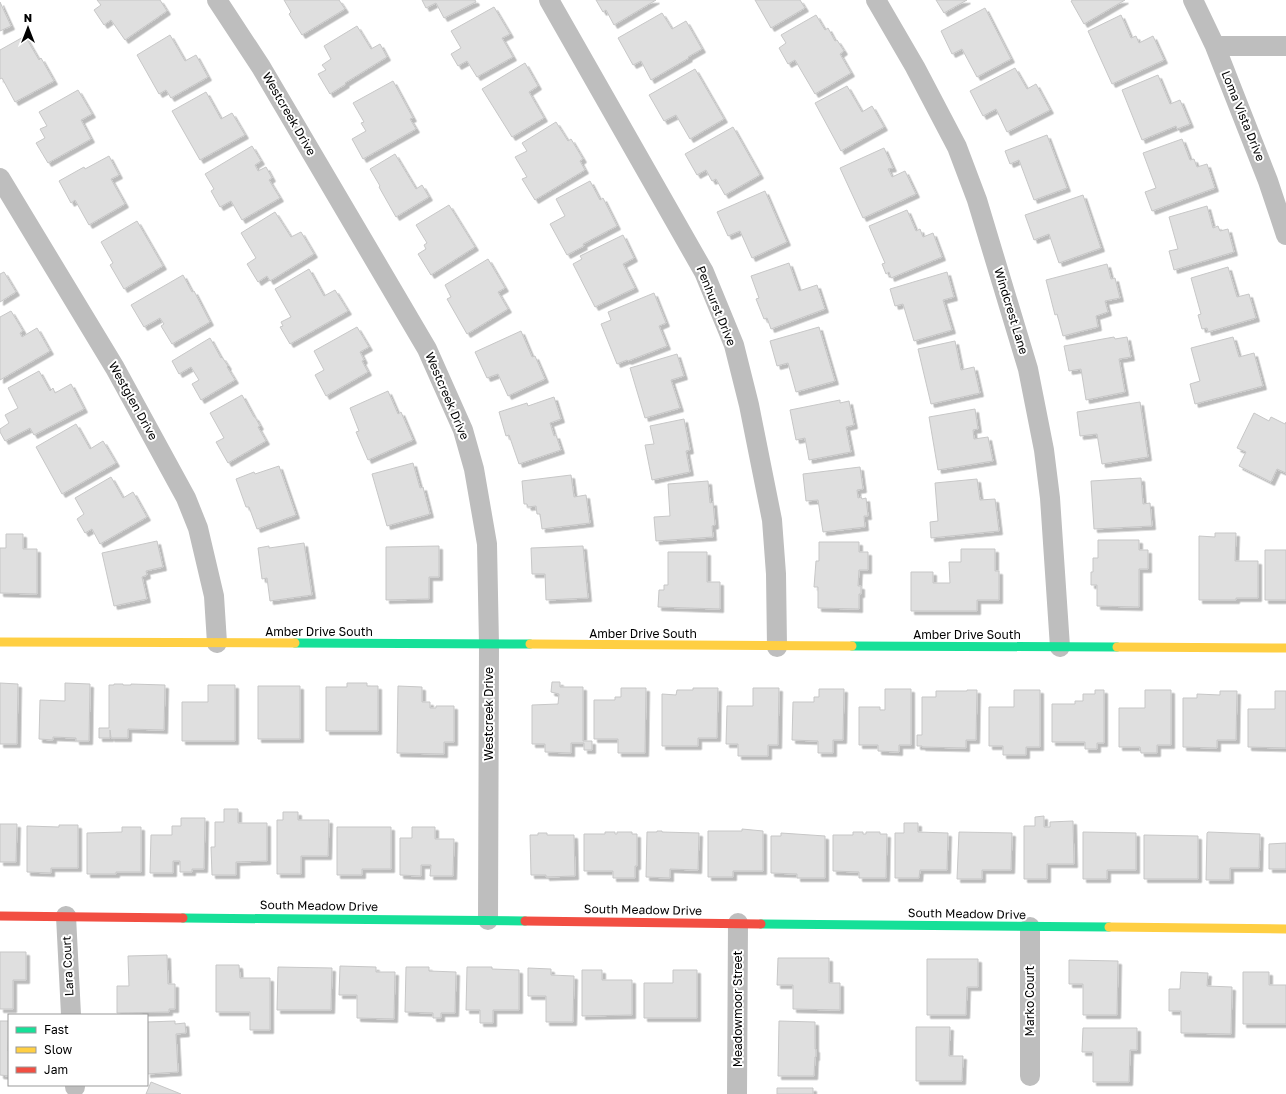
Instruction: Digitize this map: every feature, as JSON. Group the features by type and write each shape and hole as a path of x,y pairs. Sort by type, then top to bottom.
{"street":[{"name":"Westcreek Drive","path":"217,0 261,67 427,349 464,430 474,469 487,544 489,645 488,920"},
{"name":"Penhurst Drive","path":"549,0 704,272 734,345 749,405 772,520 776,574 777,647"},
{"name":"Windcrest Lane","path":"876,0 915,67 957,147 977,200 1028,369 1044,450 1050,498 1060,648"},
{"name":"Loma Vista Drive","path":"1193,0 1215,46 1268,181 1286,235"},
{"path":"1215,46 1286,46"},
{"name":"Westglen Drive","path":"0,178 116,368 186,498 198,528 214,596 217,643"},
{"name":"Amber Drive South","path":"0,642 777,647 1286,648"},
{"name":"South Meadow Drive","path":"0,916 1286,929"},
{"name":"Lara Court","path":"66,916 71,1014"},
{"name":"Meadowmoor Street","path":"737,1094 738,923"},
{"name":"Marko Court","path":"1030,927 1030,1076"}],"building":[{"path":"97,0 160,0 167,11 125,40 111,20 104,25 94,10 101,5"},
{"path":"284,0 339,0 345,9 302,35 289,14 291,12"},
{"path":"422,0 475,0 476,2 444,18 436,3 426,8"},
{"path":"596,0 656,0 614,25 606,10 603,12"},
{"path":"755,0 800,0 805,8 771,28"},
{"path":"936,0 967,0 944,13"},
{"path":"1125,0 1084,24 1071,1"},
{"path":"0,2 11,26 0,31"},
{"path":"494,7 510,34 502,38 513,57 477,77 467,61 458,66 451,54 461,48 451,31"},
{"path":"985,8 1011,59 977,77 962,49 952,54 941,31"},
{"path":"662,13 672,29 686,21 702,49 651,80 641,61 633,65 618,38"},
{"path":"816,15 825,30 828,28 835,41 837,40 844,51 840,54 851,73 815,94 795,60 788,64 779,48 786,43 781,35"},
{"path":"1121,15 1131,38 1136,36 1139,43 1153,36 1164,60 1112,84 1088,31"},
{"path":"357,26 371,49 380,44 387,57 330,94 318,74 326,70 322,65 331,59 324,46"},
{"path":"170,35 185,61 196,55 208,77 171,98 166,90 159,94 137,55"},
{"path":"25,36 39,60 41,58 54,81 15,102 2,78 0,79 0,50"},
{"path":"525,63 538,86 529,92 544,118 512,137 482,89"},
{"path":"1015,68 1027,89 1036,84 1050,110 1007,132 996,109 983,116 970,91"},
{"path":"695,69 724,119 690,139 676,115 664,121 649,95"},
{"path":"1158,75 1170,104 1180,100 1190,124 1177,129 1176,126 1142,140 1122,90"},
{"path":"393,81 413,118 410,119 416,129 363,159 352,139 366,131 361,123 364,122 353,103"},
{"path":"847,86 862,112 872,106 884,127 841,151 815,103"},
{"path":"78,90 92,114 81,120 91,139 48,163 36,143 45,138 40,129 47,126 39,112"},
{"path":"206,92 221,119 232,113 245,135 200,160 172,111"},
{"path":"556,122 568,141 571,139 583,159 580,161 585,170 535,200 522,179 527,177 515,157 527,151 522,143"},
{"path":"733,127 760,175 725,195 716,179 712,181 706,170 697,175 685,154"},
{"path":"1047,135 1067,188 1034,200 1019,160 1010,164 1005,151"},
{"path":"1182,139 1190,160 1194,159 1197,167 1207,164 1215,188 1152,211 1145,192 1156,188 1143,153"},
{"path":"252,146 261,161 255,165 258,171 266,167 272,178 269,180 280,198 242,220 231,201 220,207 211,191 214,189 205,174"},
{"path":"884,148 893,168 888,169 892,177 905,171 916,194 863,218 840,168"},
{"path":"395,154 416,189 422,185 429,197 396,217 370,169"},
{"path":"109,156 119,175 111,179 125,204 89,225 75,200 71,203 59,181 84,167 85,169"},
{"path":"590,181 600,200 603,198 617,226 583,244 584,246 567,255 550,224 565,216 556,199"},
{"path":"765,191 787,242 752,258 740,231 728,236 717,212"},
{"path":"1083,195 1101,248 1059,263 1049,234 1034,240 1025,215"},
{"path":"449,205 475,247 431,275 418,254 426,249 424,245 427,243 416,225"},
{"path":"1207,206 1213,228 1218,226 1220,231 1228,229 1234,252 1174,270 1169,251 1178,249 1169,217"},
{"path":"907,210 916,231 920,229 923,237 933,233 942,257 891,278 889,272 886,274 882,264 885,263 869,226"},
{"path":"275,212 291,237 301,232 314,254 270,281 267,276 258,282 247,264 256,258 241,233"},
{"path":"137,221 163,266 124,289 110,265 113,263 101,242"},
{"path":"623,235 634,258 623,264 635,288 595,307 573,264 582,259 580,256"},
{"path":"488,259 505,288 498,292 508,309 467,334 447,299 451,297 445,285"},
{"path":"789,263 799,291 817,285 825,309 771,329 767,318 764,319 756,299 759,298 751,276"},
{"path":"1107,264 1111,279 1115,278 1120,298 1105,301 1108,312 1096,316 1098,327 1063,336 1057,314 1055,315 1046,280"},
{"path":"1228,267 1237,297 1249,294 1256,318 1208,332 1207,328 1202,329 1198,315 1201,314 1191,278"},
{"path":"309,269 324,296 335,290 348,311 290,344 280,327 283,326 281,322 291,317 275,289"},
{"path":"4,272 16,292 0,302 0,274"},
{"path":"947,272 954,297 943,300 952,330 914,341 903,304 895,306 890,289"},
{"path":"183,275 192,292 194,291 210,322 172,344 161,326 164,324 160,318 144,327 131,305"},
{"path":"654,293 666,323 659,326 667,346 617,364 601,324 611,320 608,312"},
{"path":"11,311 23,331 20,333 22,337 37,328 50,351 0,380 0,317"},
{"path":"357,327 369,347 360,352 364,360 362,361 368,372 326,396 315,375 324,370 314,351"},
{"path":"819,327 835,381 796,392 788,363 777,366 770,341"},
{"path":"521,331 532,357 535,356 545,379 508,396 498,374 487,378 475,352"},
{"path":"1114,337 1115,339 1127,337 1131,357 1119,359 1125,392 1086,400 1081,369 1069,371 1064,346"},
{"path":"1233,337 1239,357 1254,353 1263,386 1195,404 1190,384 1200,381 1191,348"},
{"path":"210,338 235,380 201,400 192,384 199,380 191,367 179,374 172,361"},
{"path":"955,341 961,370 974,367 980,393 931,404 918,349"},
{"path":"677,354 684,376 671,380 680,408 645,418 630,368"},
{"path":"39,371 50,391 53,388 55,393 71,384 84,409 34,435 30,428 5,441 0,429 9,423 5,415 18,408 8,388"},
{"path":"388,391 398,414 401,412 413,440 368,460 356,432 359,431 350,408"},
{"path":"242,395 260,426 258,427 266,441 228,463 216,442 224,438 210,413"},
{"path":"554,397 561,419 550,423 554,436 556,435 561,450 519,464 509,435 506,436 499,412 527,403 528,406"},
{"path":"840,400 840,403 849,401 854,425 846,427 851,452 809,460 805,438 796,440 790,410"},
{"path":"1140,402 1148,457 1102,464 1097,434 1080,436 1077,412"},
{"path":"975,409 978,429 973,430 974,439 988,437 993,461 938,470 929,417"},
{"path":"1254,413 1269,421 1271,417 1285,424 1286,422 1286,473 1277,469 1271,482 1239,466 1246,452 1237,448"},
{"path":"684,419 690,450 686,451 690,472 652,480 645,445 654,444 650,426"},
{"path":"76,424 90,449 103,441 116,463 62,494 36,447"},
{"path":"413,463 420,488 423,487 430,514 387,526 372,474"},
{"path":"279,466 296,515 257,529 249,507 246,507 236,479 254,472 255,474"},
{"path":"860,467 863,489 857,490 858,498 866,498 868,516 864,516 865,527 823,532 818,500 806,501 803,474"},
{"path":"571,475 574,497 586,495 590,523 542,529 540,514 537,514 536,506 528,507 527,504 524,504 522,481"},
{"path":"111,477 123,498 133,492 147,517 100,544 92,529 85,533 77,519 84,514 75,498"},
{"path":"1141,478 1143,504 1150,503 1152,526 1094,529 1091,481"},
{"path":"977,479 980,500 995,499 999,531 931,538 930,522 938,521 935,483"},
{"path":"708,481 710,503 713,502 715,525 712,526 713,537 656,541 654,517 670,516 668,484"},
{"path":"1215,533 1236,533 1235,561 1258,561 1258,598 1236,598 1236,600 1199,600 1199,536 1215,537"},
{"path":"6,534 23,534 23,549 37,549 37,594 0,593 0,548 6,548"},
{"path":"1098,540 1139,540 1139,550 1148,550 1148,569 1139,569 1139,607 1097,606 1097,585 1091,585 1091,572 1093,572 1093,558 1098,558"},
{"path":"157,541 163,567 146,571 147,575 142,577 147,599 114,606 102,553"},
{"path":"819,542 859,542 859,552 868,552 868,570 859,570 858,586 861,586 861,594 859,594 859,609 818,608 818,587 814,587 816,561 819,561"},
{"path":"304,543 312,595 270,601 267,578 262,579 258,548"},
{"path":"439,546 439,577 429,577 429,599 386,600 386,547"},
{"path":"583,546 588,598 546,600 545,574 532,574 531,548"},
{"path":"961,549 995,549 995,571 999,571 999,600 977,600 977,611 911,611 911,572 933,572 933,583 950,583 949,562 961,562"},
{"path":"1265,550 1286,550 1286,600 1265,600"},
{"path":"668,552 707,552 707,582 720,582 720,609 658,607 659,590 664,590 664,585 668,585"},
{"path":"552,682 560,682 560,687 583,687 583,741 592,741 592,750 584,750 584,743 571,743 571,753 545,752 545,744 532,744 532,705 558,704 559,694 551,692"},
{"path":"0,683 18,684 17,744 0,744"},
{"path":"65,683 90,684 89,741 76,741 76,738 53,737 53,740 39,739 40,700 65,701"},
{"path":"347,683 367,683 367,686 378,686 378,731 326,731 326,687 347,687"},
{"path":"109,685 165,685 164,730 128,729 128,738 111,738 110,730 110,738 99,738 99,728 109,728"},
{"path":"208,685 235,685 235,741 182,741 182,702 208,702"},
{"path":"258,686 300,686 300,739 258,739"},
{"path":"398,686 422,687 422,702 430,702 430,708 436,708 436,706 454,706 454,742 444,742 444,754 397,753"},
{"path":"621,688 646,688 645,753 618,753 618,739 594,739 594,700 615,700 615,697 621,697"},
{"path":"693,688 718,688 717,738 698,738 698,746 662,746 662,694 676,695 677,690 693,690"},
{"path":"753,688 779,688 778,745 768,745 768,756 738,756 738,744 726,744 727,706 753,706"},
{"path":"819,689 844,689 843,740 833,740 833,753 818,753 818,741 792,740 793,702 814,702 814,697 819,697"},
{"path":"885,689 911,689 911,745 899,745 899,752 878,751 878,745 859,745 859,707 880,707 880,710 885,710"},
{"path":"977,690 976,740 966,740 966,748 917,746 917,735 922,735 922,697 936,697 936,691"},
{"path":"1014,690 1040,690 1040,747 1026,747 1026,755 1003,755 1003,746 989,746 989,707 1014,707"},
{"path":"1095,690 1104,690 1104,743 1097,743 1097,749 1085,749 1085,742 1052,742 1052,704 1075,704 1075,701 1083,701 1083,694 1095,694"},
{"path":"1145,690 1171,690 1171,745 1157,745 1157,753 1141,753 1140,747 1119,747 1119,708 1145,708"},
{"path":"1220,691 1237,691 1236,740 1217,740 1217,748 1183,747 1183,698 1197,698 1197,694 1220,695"},
{"path":"1275,691 1286,691 1286,748 1248,747 1248,709 1275,709"},
{"path":"224,809 238,809 238,823 267,823 267,861 236,862 236,875 212,875 211,847 215,847 215,822 224,822"},
{"path":"283,812 298,812 298,820 329,820 328,856 301,856 301,874 277,874 277,820 283,820"},
{"path":"1044,816 1044,827 1050,827 1050,822 1073,821 1074,864 1047,864 1047,879 1024,879 1024,826 1035,826 1035,817"},
{"path":"181,818 205,818 204,869 192,869 192,872 180,872 180,861 173,861 173,873 150,873 151,835 172,835 172,826 181,826"},
{"path":"904,823 918,823 918,832 948,833 947,870 920,870 919,878 895,878 895,833 904,833"},
{"path":"0,824 17,824 16,862 0,862"},
{"path":"59,825 78,825 78,868 51,868 51,873 27,872 27,826 59,827"},
{"path":"122,827 141,827 141,872 87,874 87,833 122,832"},
{"path":"337,827 391,827 391,869 362,869 362,875 337,875"},
{"path":"412,827 435,827 435,839 454,839 453,876 430,876 431,865 421,865 421,876 400,875 400,838 412,838"},
{"path":"742,829 763,831 763,871 733,871 733,877 708,877 708,831 742,831"},
{"path":"605,832 615,832 615,834 617,834 617,832 632,832 632,834 637,834 637,866 635,866 635,878 613,878 613,871 584,871 584,834 605,834"},
{"path":"647,832 699,833 698,870 670,869 670,878 646,877"},
{"path":"853,832 863,832 863,834 866,834 866,832 880,832 880,834 887,834 886,878 859,878 859,872 833,871 833,835 853,835"},
{"path":"959,832 1012,833 1011,870 982,870 982,879 957,879"},
{"path":"1083,832 1136,833 1136,870 1107,870 1107,879 1083,879"},
{"path":"1208,832 1260,834 1259,868 1230,868 1230,880 1206,880"},
{"path":"538,833 547,833 547,835 574,835 575,876 546,877 546,875 531,875 530,835 538,835"},
{"path":"781,833 825,836 825,878 797,878 797,874 771,873 771,836 781,836"},
{"path":"1144,835 1198,836 1198,879 1144,879"},
{"path":"1286,843 1286,869 1269,869 1269,844"},
{"path":"0,952 26,952 26,980 13,980 13,1009 0,1009"},
{"path":"167,955 168,984 175,984 175,1009 169,1009 169,1012 117,1013 117,986 129,986 128,956"},
{"path":"778,958 829,958 829,983 840,983 840,1010 793,1009 793,985 777,985"},
{"path":"927,959 978,959 978,987 967,987 966,1015 927,1015"},
{"path":"1069,960 1118,961 1117,1015 1083,1015 1083,984 1069,984"},
{"path":"216,965 239,965 240,978 270,978 270,1030 250,1030 250,1012 216,1012"},
{"path":"340,966 376,967 376,972 395,972 394,1019 357,1018 357,995 339,995"},
{"path":"278,967 332,968 331,1010 277,1010"},
{"path":"406,967 429,967 429,971 456,972 455,1013 441,1013 441,1018 433,1018 433,1013 405,1012"},
{"path":"467,967 492,967 492,969 519,970 519,1010 493,1010 493,1023 480,1023 480,1010 466,1010"},
{"path":"528,968 551,969 551,975 574,976 573,1022 546,1022 546,996 528,996"},
{"path":"582,970 602,970 602,980 632,980 632,1015 582,1016"},
{"path":"673,970 697,970 697,1018 644,1018 644,983 673,983"},
{"path":"1181,972 1208,973 1207,986 1232,987 1231,1034 1181,1033 1181,1011 1169,1011 1169,989 1180,989"},
{"path":"1243,972 1269,972 1269,985 1286,985 1286,1024 1243,1024"},
{"path":"0,1021 8,1021 8,1076 0,1075"},
{"path":"175,1021 175,1024 185,1023 186,1033 176,1034 178,1072 148,1074 148,1022"},
{"path":"779,1021 815,1022 816,1057 814,1076 778,1076"},
{"path":"916,1027 950,1027 949,1056 963,1056 962,1081 916,1081"},
{"path":"1083,1028 1137,1028 1137,1050 1130,1050 1129,1082 1093,1082 1093,1052 1082,1052"},
{"path":"151,1082 181,1094 146,1094"},
{"path":"777,1088 813,1088 813,1094 777,1094"}],"traffic: fast":[{"path":"295,643 530,644"},
{"path":"852,646 1117,647"},
{"path":"183,918 525,921"},
{"path":"761,924 1109,927"}],"traffic: slow":[{"path":"0,642 295,643"},
{"path":"530,644 852,646"},
{"path":"1117,647 1286,648"},
{"path":"1109,927 1286,929"}],"traffic: jam":[{"path":"0,916 183,918"},
{"path":"525,921 761,924"}]}
